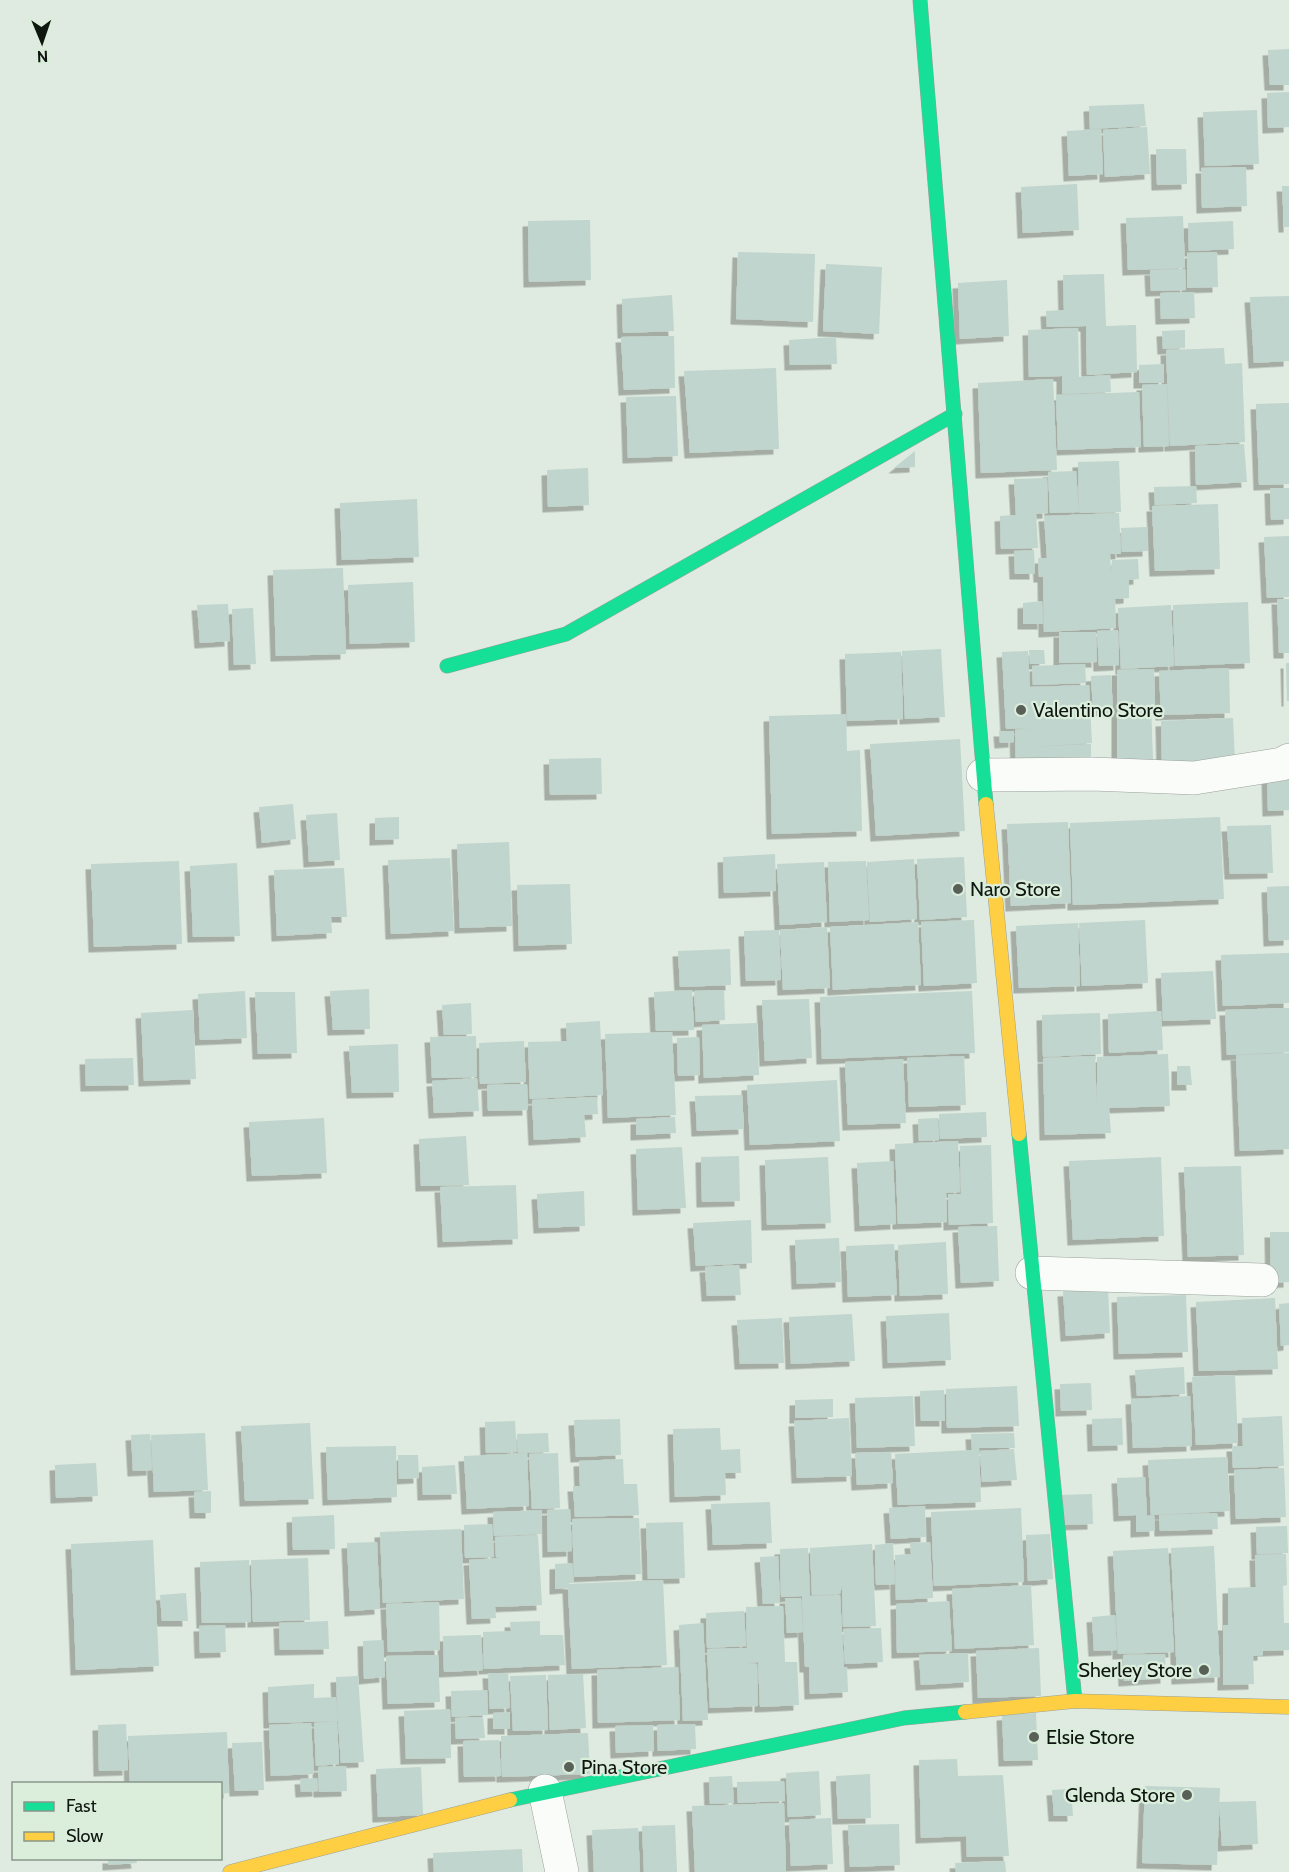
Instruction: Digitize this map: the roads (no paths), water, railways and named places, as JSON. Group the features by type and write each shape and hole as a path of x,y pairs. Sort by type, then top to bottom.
{"street":[{"path":"920,0 983,775 1075,1701"},
{"path":"447,666 566,634 955,414"},
{"path":"983,775 1092,774 1194,778 1282,764 1289,760"},
{"path":"1032,1273 1263,1280"},
{"path":"230,1872 545,1791 904,1718 1075,1701 1289,1707"},
{"path":"545,1791 562,1872"}],"place":[{"name":"Valentino Store","path":"1021,710"},
{"name":"Naro Store","path":"958,889"},
{"name":"Sherley Store","path":"1204,1670"},
{"name":"Elsie Store","path":"1034,1737"},
{"name":"Pina Store","path":"569,1767"},
{"name":"Glenda Store","path":"1187,1795"}]}
